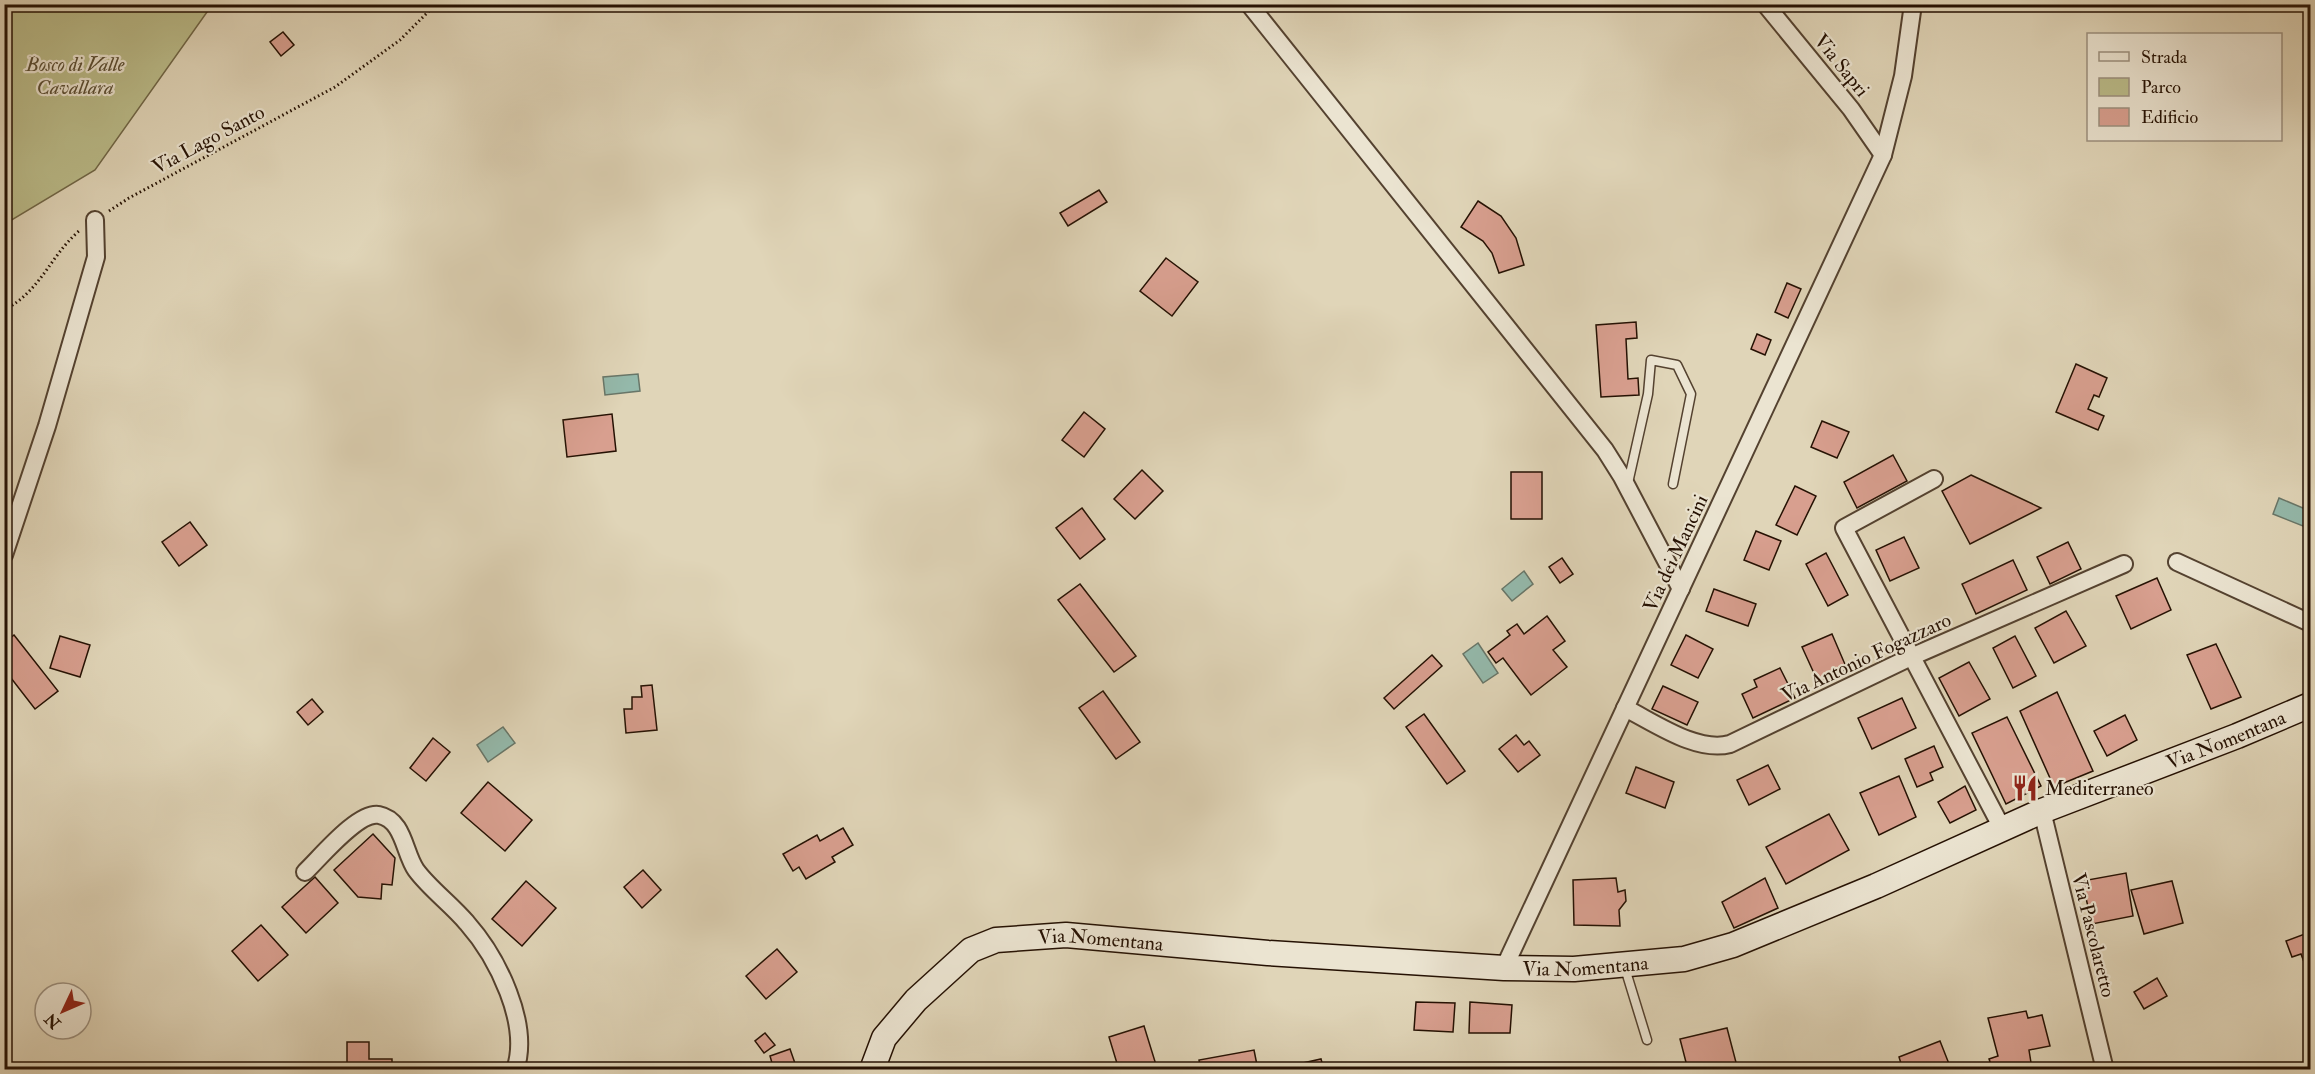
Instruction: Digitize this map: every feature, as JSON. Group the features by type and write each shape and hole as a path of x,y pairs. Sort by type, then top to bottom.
{"main road":[{"name":"Via Nomentana","path":"872,1070 884,1038 916,1000 971,950 996,940 1066,935 1268,953 1504,968 1574,969 1684,959 1733,945 1876,886 2042,811 2237,736 2310,705"}],"street":[{"path":"1249,4 1605,450 1681,590"},
{"name":"Via Sapri","path":"1765,4 1851,109 1883,155"},
{"name":"Via dei Mancini","path":"1504,968 1883,155 1903,76 1913,4"},
{"path":"4,555 47,426 96,257 96,220"},
{"path":"1934,479 1844,528 2002,828"},
{"path":"2177,562 2310,624"},
{"name":"Via Antonio Fogazzaro","path":"1625,708 1696,743 1722,746 1911,657 2124,564"},
{"name":"Via Pascolaretto","path":"2042,811 2105,1070"},
{"path":"305,872 365,816 378,815 391,821 400,833 416,869 474,930 500,973 518,1026 520,1052 515,1070"}],"lane":[{"path":"1627,487 1648,394 1651,360 1677,365 1691,394 1673,484"},
{"path":"1624,965 1647,1040"}],"path":[{"name":"Via Lago Santo","path":"4,310 26,296 43,278 73,236 129,198 335,87 400,40 436,4"}],"green space":[{"name":"Bosco di Valle Cavallara","path":"4,5 212,5 95,170 5,224"}],"shaded area":[{"path":"638,374 640,391 605,395 603,377"},
{"path":"2279,498 2310,511 2308,528 2273,514"},
{"path":"1524,571 1533,584 1512,601 1502,589"},
{"path":"1478,643 1498,673 1483,683 1463,654"},
{"path":"503,727 515,743 488,762 477,745"}],"building":[{"path":"283,32 294,45 281,56 270,42"},
{"path":"1099,190 1107,202 1068,226 1060,213"},
{"path":"1478,201 1501,216 1516,238 1524,265 1499,273 1492,253 1483,241 1461,227"},
{"path":"1166,258 1198,282 1172,316 1140,291"},
{"path":"1787,283 1801,289 1788,318 1775,312"},
{"path":"1636,322 1637,338 1626,339 1628,379 1638,378 1639,395 1601,397 1596,325"},
{"path":"1757,334 1771,340 1765,355 1751,349"},
{"path":"2076,364 2107,378 2099,397 2094,395 2088,409 2104,416 2098,430 2056,412"},
{"path":"1084,412 1105,429 1084,457 1062,440"},
{"path":"612,414 616,451 567,457 563,420"},
{"path":"1822,421 1849,432 1837,458 1811,447"},
{"path":"1893,455 1907,481 1857,508 1844,482"},
{"path":"1142,470 1163,491 1135,519 1114,499"},
{"path":"1511,472 1542,472 1542,519 1511,519"},
{"path":"1971,475 2041,508 1970,544 1942,491"},
{"path":"1795,486 1816,496 1797,535 1776,525"},
{"path":"1082,508 1105,539 1080,559 1056,528"},
{"path":"190,522 207,545 179,566 162,542"},
{"path":"1756,531 1781,541 1769,570 1744,560"},
{"path":"1904,537 1919,568 1890,581 1876,550"},
{"path":"2068,542 2081,569 2050,584 2037,557"},
{"path":"1826,553 1848,595 1828,606 1806,564"},
{"path":"1562,558 1573,574 1560,583 1549,567"},
{"path":"2013,560 2027,590 1976,614 1962,584"},
{"path":"2157,578 2171,610 2131,629 2116,596"},
{"path":"1080,584 1136,656 1114,672 1058,600"},
{"path":"1714,589 1756,604 1748,626 1706,611"},
{"path":"2066,611 2086,646 2054,663 2035,628"},
{"path":"1547,616 1565,641 1553,650 1567,667 1531,695 1503,658 1496,663 1488,652 1510,635 1507,631 1517,624 1524,634"},
{"path":"1832,634 1847,669 1818,682 1802,647"},
{"path":"14,635 58,691 35,709 4,669 4,643"},
{"path":"1686,635 1713,649 1698,678 1671,665"},
{"path":"60,636 90,645 80,677 50,668"},
{"path":"2015,636 2036,676 2013,688 1993,648"},
{"path":"2216,644 2241,697 2211,709 2187,655"},
{"path":"1432,655 1442,666 1394,709 1384,698"},
{"path":"1969,662 1990,699 1959,716 1939,678"},
{"path":"1780,668 1795,698 1753,718 1742,694 1757,687 1754,680"},
{"path":"652,685 657,730 626,733 624,709 632,709 632,697 642,697 641,686"},
{"path":"1663,686 1698,702 1687,725 1652,709"},
{"path":"1103,691 1140,742 1116,759 1079,708"},
{"path":"2057,692 2093,771 2054,787 2020,711"},
{"path":"1902,698 1916,728 1872,749 1858,718"},
{"path":"312,699 323,712 308,725 297,712"},
{"path":"1424,714 1465,771 1447,784 1406,727"},
{"path":"2125,715 2137,740 2107,756 2094,731"},
{"path":"2007,717 2041,786 2006,804 1972,733"},
{"path":"1516,735 1524,745 1529,741 1540,755 1518,772 1499,749"},
{"path":"433,738 450,752 426,781 410,768"},
{"path":"1934,746 1943,767 1930,773 1933,780 1917,787 1905,759"},
{"path":"1768,765 1780,789 1749,805 1737,780"},
{"path":"1636,767 1674,782 1665,808 1626,793"},
{"path":"1899,776 1916,817 1879,835 1860,793"},
{"path":"488,782 532,820 505,851 461,813"},
{"path":"1965,786 1976,810 1950,823 1938,802"},
{"path":"1829,814 1849,850 1786,884 1766,847"},
{"path":"843,828 853,845 832,857 835,862 806,879 799,867 793,871 783,854 817,835 820,841"},
{"path":"373,834 395,858 392,885 382,884 381,899 358,897 334,870"},
{"path":"643,870 661,890 642,908 624,887"},
{"path":"2126,873 2133,916 2092,924 2082,881"},
{"path":"315,877 338,903 306,933 282,907"},
{"path":"1616,878 1618,892 1625,890 1626,901 1619,910 1620,926 1574,925 1573,880"},
{"path":"1765,878 1778,908 1734,928 1722,902"},
{"path":"526,881 556,908 522,946 492,919"},
{"path":"2172,881 2183,923 2144,934 2131,890"},
{"path":"261,925 288,955 258,981 232,951"},
{"path":"2310,932 2310,972 2308,973 2301,954 2292,957 2286,941"},
{"path":"777,949 797,972 766,999 746,976"},
{"path":"2157,978 2167,996 2144,1009 2134,992"},
{"path":"1416,1002 1455,1003 1453,1032 1414,1030"},
{"path":"1470,1002 1512,1005 1510,1033 1469,1033"},
{"path":"2026,1011 2028,1018 2042,1015 2050,1046 2029,1050 2032,1069 1993,1070 1989,1059 1998,1056 1988,1018"},
{"path":"1144,1026 1157,1068 1119,1070 1109,1037"},
{"path":"1727,1028 1738,1070 1688,1070 1680,1039"},
{"path":"765,1033 775,1045 764,1053 755,1041"},
{"path":"1940,1041 1951,1069 1903,1070 1899,1057"},
{"path":"347,1042 369,1042 369,1059 392,1059 392,1070 347,1070"},
{"path":"790,1049 797,1069 774,1070 770,1056"},
{"path":"1254,1050 1258,1070 1201,1070 1199,1060"},
{"path":"1321,1059 1324,1070 1290,1070 1289,1066"}],"place":[{"name":"Mediterraneo","path":"2025,788"}]}
